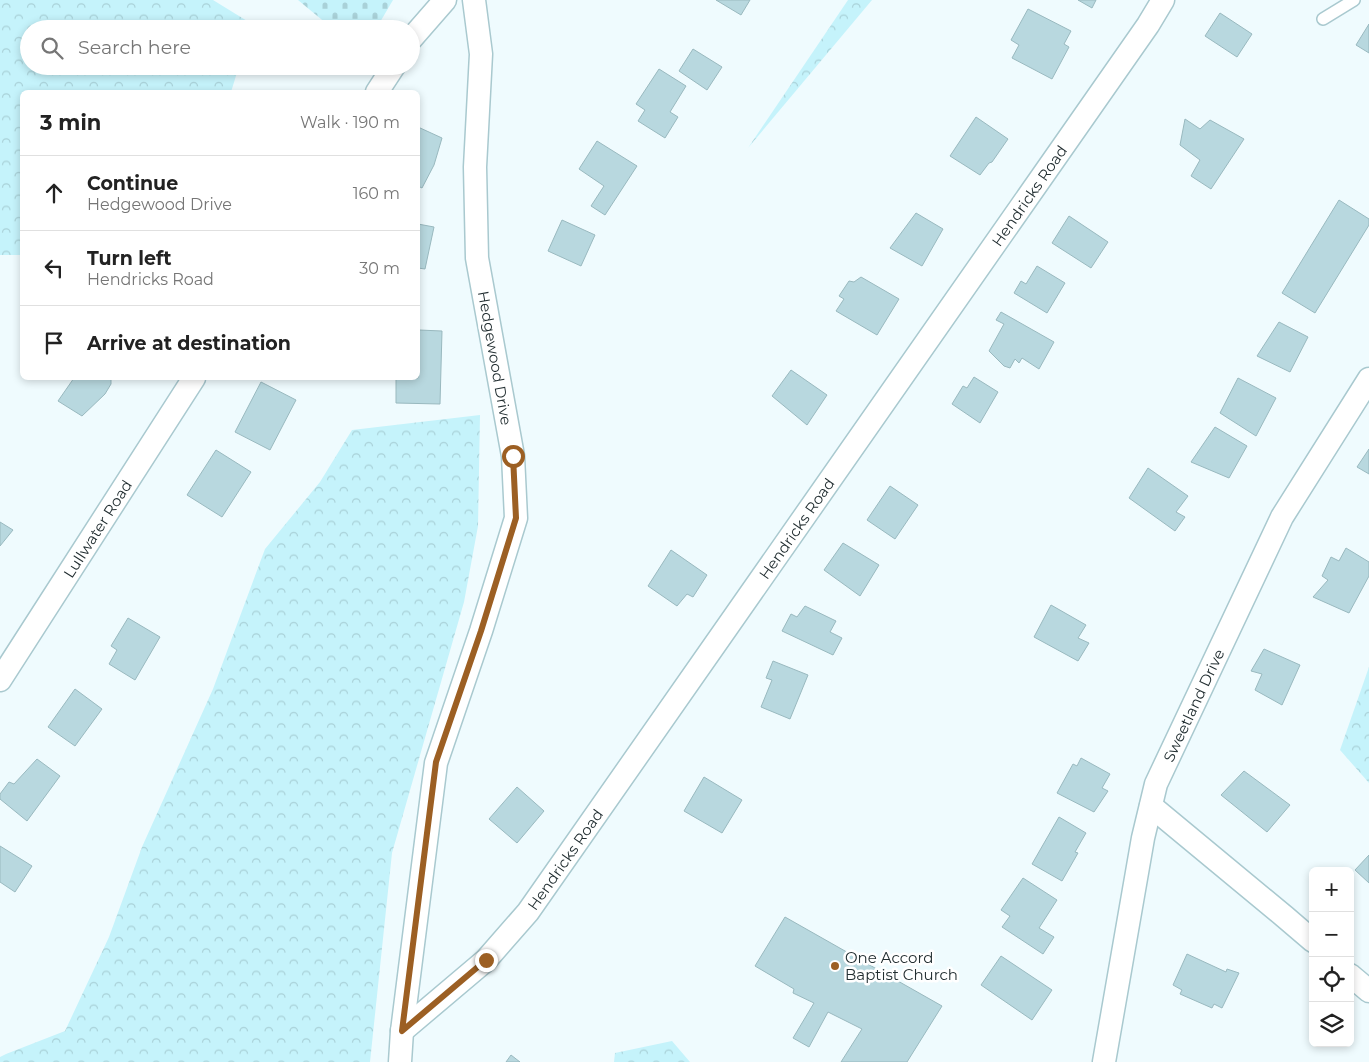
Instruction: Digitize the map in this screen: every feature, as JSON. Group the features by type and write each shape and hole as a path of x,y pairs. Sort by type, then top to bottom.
{"street":[{"path":"420,29 445,0"},
{"name":"Hedgewood Drive","path":"400,1062 402,1031 436,762 481,631 516,518 513,456 477,258 475,167 481,54 474,0"},
{"name":"Hendricks Road","path":"402,1031 486,960 528,912 1163,0"},
{"path":"378,90 388,75"},
{"name":"Sweetland Drive","path":"1104,1062 1143,838 1156,784 1282,517 1369,379"},
{"name":"Lullwater Road","path":"0,680 193,380"},
{"path":"1151,806 1309,938"},
{"path":"1354,978 1369,991"}],"lane":[{"path":"1323,19 1354,0"}],"green space":[{"path":"0,0 213,0 246,20 20,20 20,75 236,75 232,90 20,90 20,255 0,255"},
{"path":"298,0 393,0 381,20 322,20"},
{"path":"848,0 872,0 748,148"},
{"path":"480,415 478,526 464,602 392,853 370,1062 0,1062 0,1057 6,1054 65,1031 109,937 142,847 213,689 265,549 320,482 352,430"},
{"path":"1369,667 1369,783 1340,750"},
{"path":"672,1041 690,1062 614,1062 615,1053"}],"building":[{"path":"716,0 750,0 741,15"},
{"path":"1078,0 1096,0 1092,8"},
{"path":"1028,9 1071,31 1064,44 1069,47 1052,79 1012,58 1019,45 1011,40"},
{"path":"1220,13 1252,34 1237,57 1205,36"},
{"path":"1369,24 1369,53 1356,45"},
{"path":"693,49 722,67 707,90 679,71"},
{"path":"659,69 686,86 670,112 678,117 665,138 638,121 645,110 636,104"},
{"path":"976,117 1008,139 980,175 950,156"},
{"path":"1185,119 1200,129 1210,120 1244,139 1211,189 1191,176 1200,160 1180,145"},
{"path":"420,128 442,138 434,165 422,188 420,187"},
{"path":"597,141 637,166 605,215 591,206 604,186 579,169"},
{"path":"1339,200 1369,219 1369,225 1315,313 1282,293"},
{"path":"916,213 943,229 922,266 890,248"},
{"path":"1069,216 1108,242 1091,268 1052,243"},
{"path":"562,220 595,235 581,266 548,251"},
{"path":"420,224 434,227 425,269 420,268"},
{"path":"1037,266 1065,283 1047,313 1014,293 1021,281 1026,284"},
{"path":"861,277 899,299 877,335 836,311 844,299 839,296 849,281 854,282"},
{"path":"1001,312 1054,342 1039,369 1022,358 1019,363 1015,359 1010,368 1004,366 989,351 1004,324 996,320"},
{"path":"1279,322 1308,337 1290,372 1257,356"},
{"path":"420,330 442,331 440,404 396,403 396,380 420,380"},
{"path":"791,370 827,395 807,425 772,396"},
{"path":"974,377 998,392 980,423 952,404 963,386 967,388"},
{"path":"1238,378 1276,398 1256,436 1220,413"},
{"path":"73,380 111,380 111,384 105,394 82,416 58,401"},
{"path":"261,382 296,400 270,450 235,432"},
{"path":"1215,427 1247,446 1229,478 1191,462"},
{"path":"1369,449 1369,474 1357,467"},
{"path":"216,450 251,472 222,517 187,495"},
{"path":"1148,468 1188,496 1176,512 1185,517 1175,531 1129,498"},
{"path":"890,486 918,505 895,539 867,520"},
{"path":"0,522 13,530 0,546"},
{"path":"843,543 879,565 860,596 824,570"},
{"path":"1346,548 1369,562 1369,576 1349,613 1313,597 1328,580 1322,576 1331,557 1339,561"},
{"path":"671,550 707,575 693,597 687,594 677,606 648,586"},
{"path":"1051,605 1086,625 1078,638 1089,643 1078,661 1034,637"},
{"path":"805,606 836,621 830,632 842,638 833,655 782,631 791,614 797,617"},
{"path":"128,618 160,637 135,680 109,664 117,650 111,646"},
{"path":"1264,649 1300,665 1282,705 1255,690 1262,674 1251,671"},
{"path":"773,661 808,675 790,719 761,707 772,680 766,678"},
{"path":"75,689 102,709 75,746 48,727"},
{"path":"1081,758 1110,774 1102,788 1108,791 1094,812 1057,793 1073,764 1077,766"},
{"path":"37,759 60,776 27,821 0,799 0,794 9,782 14,784"},
{"path":"1244,771 1290,805 1267,832 1221,795"},
{"path":"704,777 742,800 722,833 684,811"},
{"path":"517,787 544,811 517,843 489,819"},
{"path":"1059,817 1086,833 1075,852 1078,853 1062,881 1032,864"},
{"path":"0,846 32,866 15,892 0,882"},
{"path":"1369,855 1369,883 1355,870"},
{"path":"1023,878 1057,900 1039,928 1054,937 1043,954 1002,927 1010,916 1001,910"},
{"path":"785,917 942,1006 907,1062 841,1062 862,1029 828,1012 809,1047 793,1038 814,1003 793,993 794,989 755,966"},
{"path":"1187,954 1226,972 1227,969 1239,973 1222,1008 1214,1004 1212,1008 1180,994 1182,990 1173,985"},
{"path":"1001,956 1052,990 1032,1020 981,985"},
{"path":"511,1055 520,1062 506,1062"}],"place":[{"name":"One Accord Baptist Church","path":"835,966"}],"route":[{"path":"486,960 402,1031 436,762 481,631 516,518 513,456"}]}
